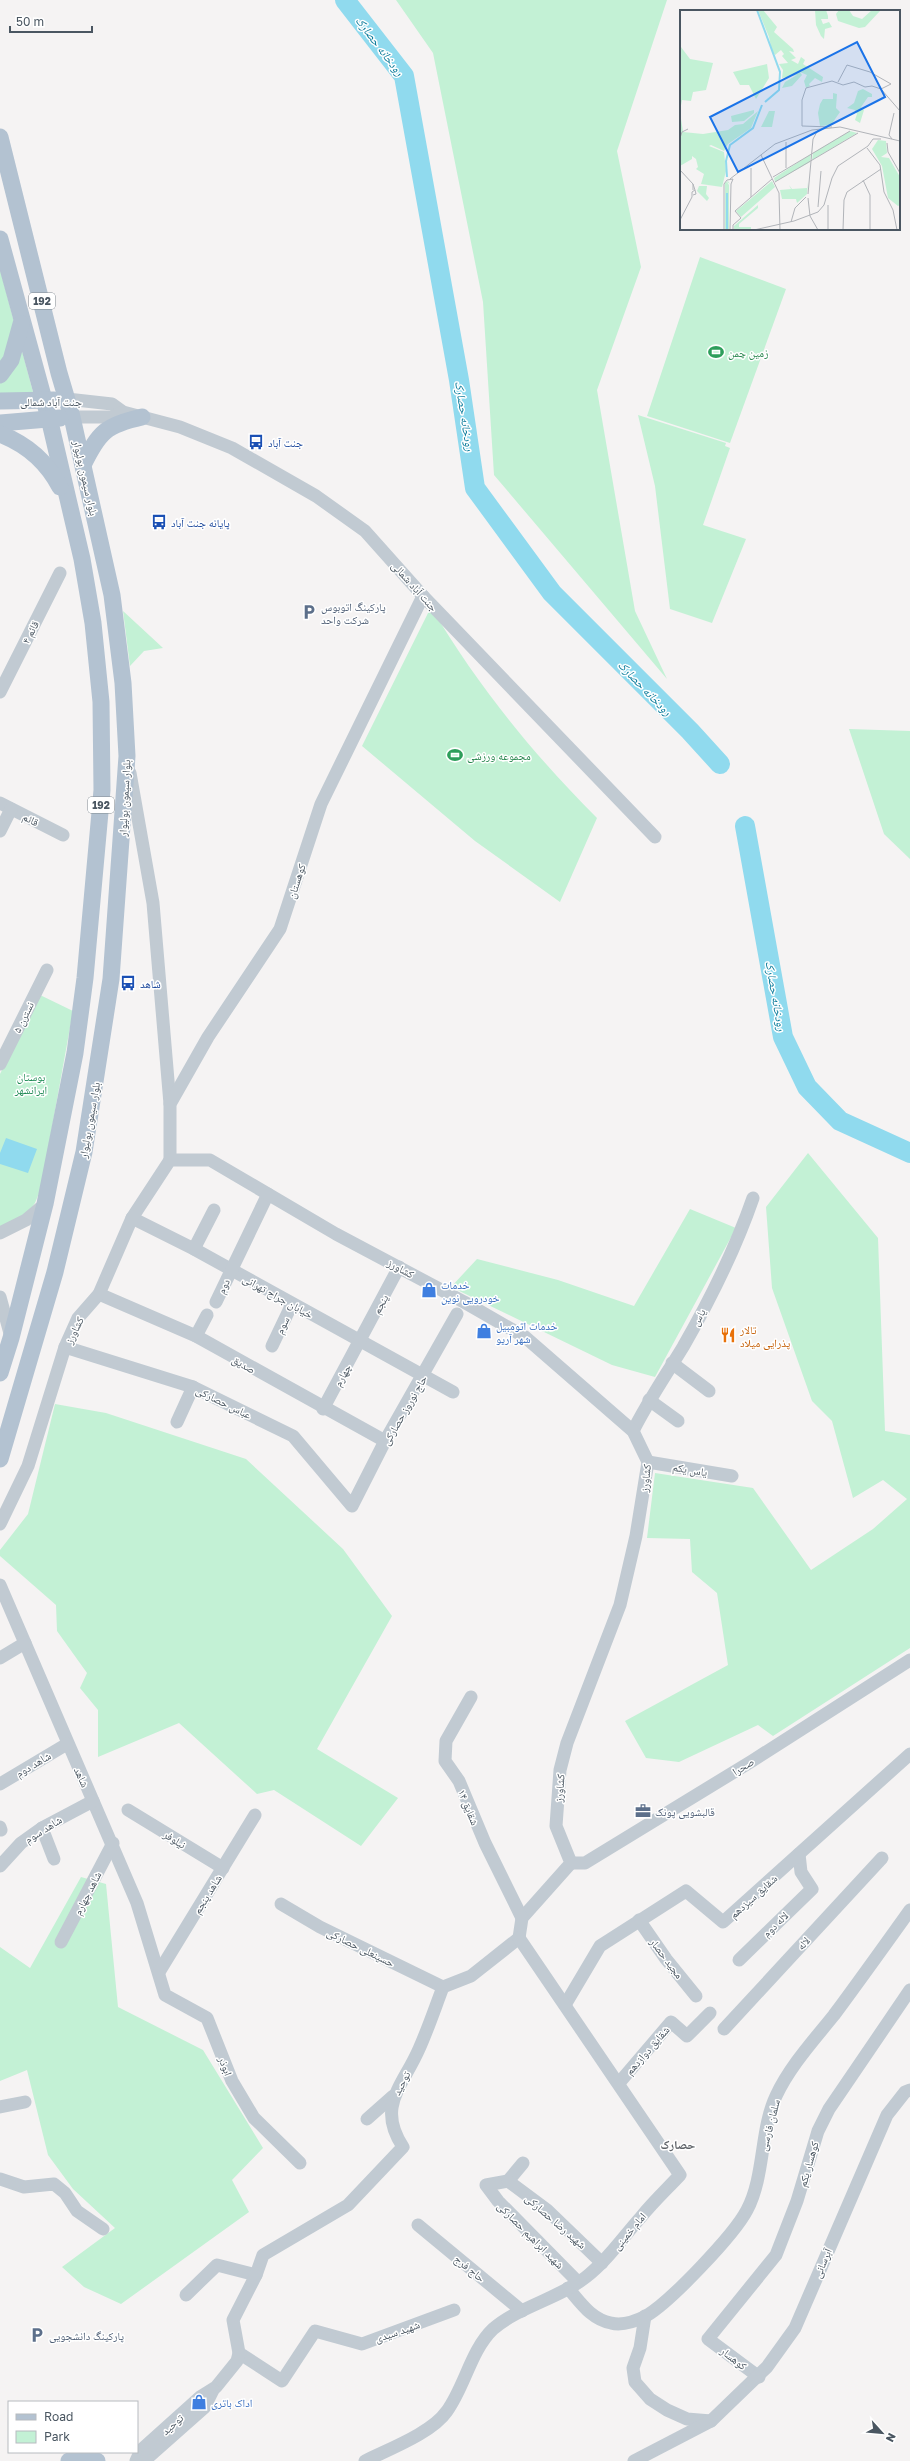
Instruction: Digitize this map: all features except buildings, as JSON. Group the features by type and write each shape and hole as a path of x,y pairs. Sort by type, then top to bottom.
{"main road":[{"name":"بلوار سیمون بولیوار","path":"0,137 72,417 112,595 122,683 127,756 124,816 111,979 84,1152 55,1272 0,1459"},
{"name":"بلوار سیمون بولیوار","path":"0,239 43,401 49,418 67,501 82,559 93,623 101,702 102,790 85,978 75,1053 45,1204 11,1338 0,1373"},
{"path":"0,375 11,360 22,322"},
{"name":"جنت آباد شمالی","path":"0,401 43,401 67,399"},
{"name":"جنت آباد شمالی","path":"0,423 72,417"},
{"path":"83,465 99,435 105,430 123,421 142,417"},
{"path":"0,434 32,451 53,474 67,501"},
{"path":"69,2461 76,2459 97,2461"}],"street":[{"name":"جنت آباد شمالی","path":"67,399 112,404 123,412 180,427 232,448 316,496 365,531 423,596 655,837"},
{"name":"جنت آباد شمالی","path":"72,417 112,417 123,412"},
{"name":"قائم ۴","path":"0,692 60,573"},
{"name":"کوهستان","path":"170,1160 170,1104 208,1037 280,929 321,804 423,596"},
{"path":"127,756 153,903 170,1104"},
{"path":"0,831 6,806"},
{"name":"قائم","path":"6,806 63,835"},
{"name":"نسترن ۵","path":"0,1064 47,970"},
{"name":"کشاورز","path":"0,1524 28,1466 65,1347 78,1318 99,1294 132,1218 157,1183 170,1160 210,1160 336,1234 525,1337 633,1431 648,1462 636,1536 620,1605 567,1743 560,1770 556,1826 571,1862"},
{"name":"دوم","path":"216,1302 268,1194"},
{"name":"یاس","path":"633,1431 649,1400 672,1364 724,1270 753,1198"},
{"path":"0,1233 26,1220 45,1204"},
{"path":"194,1249 214,1210"},
{"name":"خیابان جراح تهرانی","path":"132,1218 194,1249 453,1392"},
{"name":"پنجم","path":"360,1341 399,1267"},
{"name":"صدیق","path":"99,1294 196,1336 323,1409 385,1441"},
{"path":"0,1297 11,1338"},
{"name":"سوم","path":"272,1346 292,1304"},
{"name":"حاج نوروز حصارکی","path":"352,1506 385,1441 457,1314"},
{"path":"196,1336 206,1315"},
{"name":"چهارم","path":"323,1409 360,1341"},
{"name":"عباس حصارکی","path":"65,1347 193,1387 293,1436 352,1506"},
{"path":"672,1364 709,1391"},
{"path":"177,1422 193,1387"},
{"path":"649,1400 678,1421"},
{"name":"یاس یکم","path":"648,1462 732,1476"},
{"name":"شاهد","path":"0,1585 67,1744 113,1843 137,1903 159,1972"},
{"path":"0,1658 25,1643"},
{"name":"صحرا","path":"571,1862 585,1863 752,1761 910,1660"},
{"name":"شقایق ۱۴","path":"471,1697 446,1740 445,1761 459,1781 485,1843 522,1918"},
{"name":"شاهد دوم","path":"0,1784 67,1744"},
{"name":"شقایق سیزدهم","path":"566,2005 600,1946 686,1891 723,1922 910,1754"},
{"name":"شاهد سوم","path":"0,1866 21,1843 42,1828 93,1801"},
{"name":"نیلوفر","path":"128,1810 223,1868"},
{"name":"شاهد پنجم","path":"159,1972 256,1815"},
{"path":"42,1828 54,1859"},
{"name":"شاهد چهارم","path":"61,1942 113,1843"},
{"name":"لاله دوم","path":"739,1960 812,1889 800,1872 800,1854"},
{"name":"لاله","path":"724,2030 882,1858"},
{"path":"443,1987 471,1976 520,1938 522,1918 571,1862"},
{"name":"حسینعلی حصارکی","path":"281,1904 320,1927 443,1987"},
{"name":"سلمان فارسی","path":"645,2316 670,2298 709,2257 747,2210 776,2096 797,2063 857,1985 910,1910"},
{"name":"مجید حصار","path":"639,1920 666,1959 696,1996"},
{"name":"امام خمینی","path":"365,2461 422,2431 447,2412 483,2341 506,2319 573,2285 602,2263 652,2204 680,2175 520,1938"},
{"name":"ابوذر","path":"159,1972 165,1995 207,2018 232,2081 254,2118 300,2163"},
{"name":"توحید","path":"144,2461 204,2408 213,2390 230,2371 239,2353 232,2326 233,2320 256,2275 263,2255 348,2205 403,2147 395,2135 392,2124 393,2096 419,2050 443,1987"},
{"name":"کوهسار یکم","path":"708,2339 776,2255 798,2201 818,2130 829,2109 910,1990"},
{"name":"شقایق دوازدهم","path":"619,2083 671,2022 687,2036 710,2013"},
{"name":"آبرسانی","path":"634,2461 711,2421 759,2377 795,2328 887,2115 905,2092 910,2090"},
{"path":"367,2119 393,2096"},
{"path":"0,2107 25,2102"},
{"path":"508,2181 523,2163"},
{"path":"0,2179 24,2187 54,2184 64,2193 77,2211 103,2229"},
{"name":"شهید ابراهیم حصارکی","path":"508,2181 486,2185 498,2201 573,2285"},
{"name":"شهید رضا حصارکی","path":"508,2181 541,2205 602,2263"},
{"name":"حاج فرج","path":"418,2225 522,2311"},
{"path":"186,2295 217,2265 256,2275"},
{"path":"573,2285 590,2314 598,2319 612,2324 624,2324 645,2316 640,2348 633,2368 635,2382 650,2399 667,2410 687,2419 711,2421"},
{"name":"شهید سیدی","path":"239,2353 282,2381 315,2331 362,2344 454,2310"},
{"name":"کوهسار","path":"708,2339 759,2377"},
{"name":"توحید","path":"136,2461 141,2450 200,2397 213,2390"}],"green space":[{"path":"396,0 667,0 617,151 641,267 597,390 635,611 667,679 494,475 483,302 433,53"},
{"name":"زمین چمن","path":"700,257 786,289 730,443 647,416"},
{"path":"0,269 14,322 0,370"},
{"path":"20,343 33,392 0,396 0,382"},
{"path":"638,415 726,443 725,446 730,448 703,525 746,539 712,623 670,609 655,486"},
{"name":"مجموعه ورزشی","path":"431,607 467,664 507,718 573,794 597,818 560,902 475,841 362,746"},
{"path":"123,611 163,648 144,651 130,666"},
{"path":"849,729 910,731 910,859 884,834"},
{"name":"بوستان ایرانشهر","path":"40,995 73,1011 41,1188 35,1203 26,1215 0,1227 0,1074"},
{"path":"808,1153 878,1238 885,1431 910,1435 910,1648 773,1736 758,1725 679,1762 646,1758 625,1721 728,1665 717,1593 692,1572 690,1539 647,1538 655,1473 753,1488 811,1570 873,1529 907,1499 883,1480 853,1498 832,1421 812,1401 772,1288 766,1207"},
{"path":"690,1209 736,1228 655,1377 612,1365 451,1287 477,1259 558,1280 634,1306"},
{"path":"55,1404 106,1413 246,1459 343,1549 392,1616 317,1749 398,1798 361,1846 274,1790 257,1794 179,1723 98,1757 98,1710 80,1688 87,1673 57,1631 56,1605 0,1556 0,1550 28,1514"},
{"path":"81,1877 106,1884 118,2007 203,2050 263,2148 232,2180 249,2212 121,2304 84,2287 62,2267 115,2228 73,2189 48,2155 27,2070 0,2081 0,1947 30,1968"}],"water":[{"path":"6,1138 37,1149 28,1173 0,1164 0,1153"}],"waterway":[{"name":"رودخانه حصارک","path":"345,0 404,76 459,380 475,488 552,593 690,731 720,764"},
{"name":"رودخانه حصارک","path":"745,826 783,1037 807,1087 840,1121 910,1153"}],"place":[{"name":"زمین چمن","path":"716,352"},
{"name":"جنت آباد","path":"256,442"},
{"name":"پایانه جنت آباد","path":"159,522"},
{"name":"پارکینگ اتوبوس شرکت واحد","path":"309,612"},
{"name":"مجموعه ورزشی","path":"455,755"},
{"name":"شاهد","path":"128,983"},
{"name":"خدمات خودرویی نوین","path":"429,1290"},
{"name":"خدمات اتومبیل شهر آریو","path":"484,1331"},
{"name":"تالار پذرایی میلاد","path":"728,1335"},
{"name":"قالبشویی پونک","path":"643,1811"},
{"name":"پارکینگ دانشجویی","path":"37,2335"},
{"name":"اداک باتری","path":"199,2402"}],"district":[{"name":"حصارک","path":"678,2144"}]}
